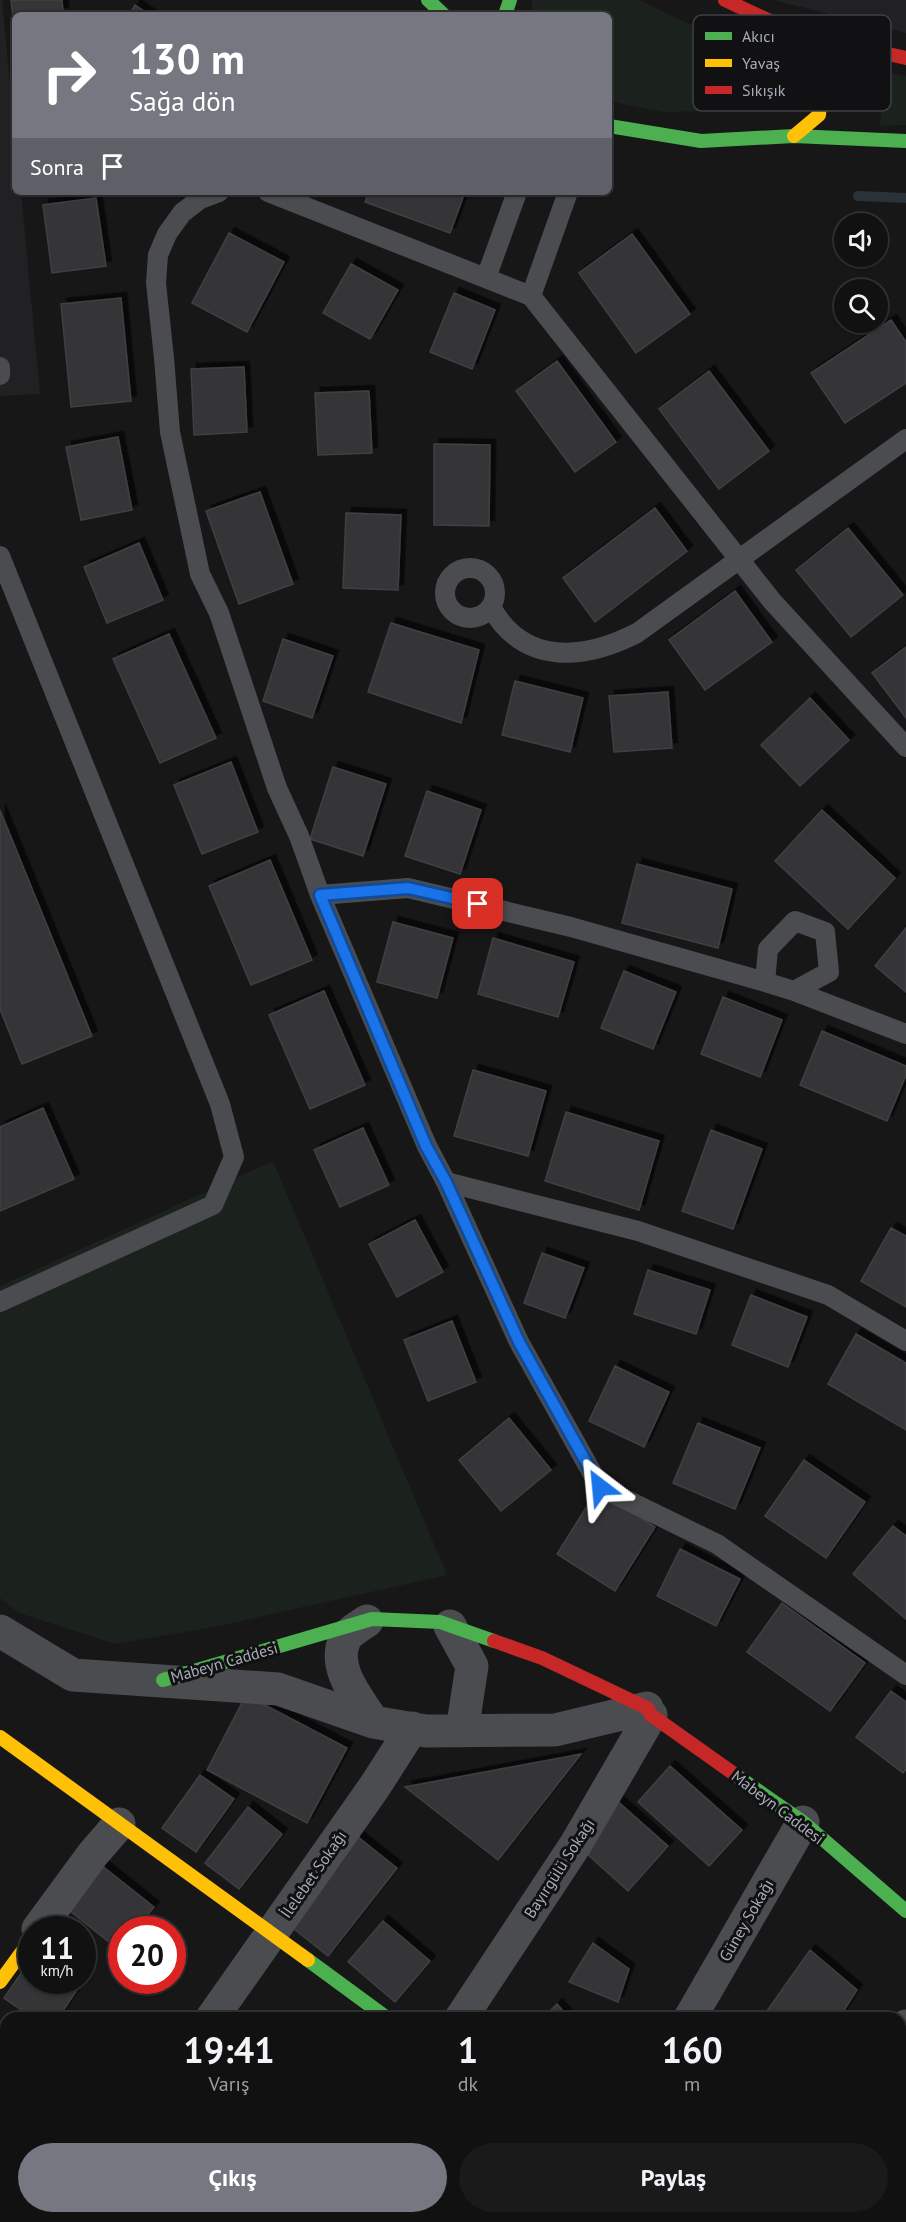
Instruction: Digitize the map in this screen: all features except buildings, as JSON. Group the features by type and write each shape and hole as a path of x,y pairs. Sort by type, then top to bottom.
{"street":[{"path":"428,0 441,12"},
{"path":"725,0 757,15"},
{"path":"891,55 906,58"},
{"path":"794,136 819,115 819,111"},
{"path":"612,126 701,141 794,136 906,141"},
{"name":"Mabeyn Caddesi","path":"163,1680 372,1619 440,1622 542,1658 649,1711 803,1822 906,1911"},
{"path":"367,1621 345,1638 341,1658 346,1678 373,1722"},
{"path":"450,1626 472,1666 462,1731"},
{"path":"0,1631 73,1675 163,1680"},
{"name":"Mabeyn Caddesi","path":"163,1680 278,1689 373,1722 426,1731 555,1730 649,1711"},
{"name":"Bayırgülü Sokağı","path":"465,2012 576,1844 649,1711"},
{"name":"İlelebet Sokağı","path":"216,2012 375,1786 412,1728"},
{"path":"0,1737 379,2012"},
{"name":"Güney Sokağı","path":"693,2012 803,1822"},
{"path":"48,1916 93,1854 119,1824"},
{"path":"0,1982 18,1957"}],"lane":[{"path":"276,195 531,296 772,601 906,747"},
{"path":"486,278 516,195"},
{"path":"531,296 567,195"},
{"path":"198,196 167,234 158,255 156,283 165,358 170,432 200,574 219,614 277,788 299,836 320,895 426,1146 446,1182 519,1342 600,1487 717,1544 906,1675"},
{"path":"0,367 0,375"},
{"path":"491,607 498,620 508,631 535,648 561,653 586,652 613,645 637,633 906,439"},
{"path":"0,556 220,1104 234,1157 213,1205 0,1302"},
{"path":"320,895 408,888 572,927 765,982 906,1034"},
{"path":"765,982 768,949 795,921 825,932 829,972 794,991"},
{"path":"446,1182 638,1231 828,1295 906,1341"}],"shaded area":[{"path":"0,0 2,0 12,102 12,195 21,195 40,394 0,396"},
{"path":"532,0 639,0 693,26 693,111 728,111 662,112 612,101 612,12 531,12"},
{"path":"773,0 906,0 906,33 891,29 891,15 833,15"},
{"path":"891,73 906,76 906,125 880,126 881,111 891,111"},
{"path":"273,1161 447,1575 214,1627 115,1644 19,1613 0,1598 0,1286"}],"waterway":[{"path":"858,196 906,198"}],"traffic: fast":[{"path":"428,0 441,12"},
{"path":"506,12 510,0"},
{"path":"612,126 701,141 794,136 906,141"},
{"path":"163,1680 372,1619 440,1622 494,1641"},
{"path":"737,1776 803,1822 906,1911"},
{"path":"308,1960 379,2012"}],"traffic: slow":[{"path":"794,136 819,115 819,111"},
{"path":"0,1737 308,1960"},
{"path":"0,1982 18,1957"}],"traffic: jam":[{"path":"725,0 757,15"},
{"path":"891,55 906,58"},
{"path":"494,1641 542,1658 647,1708 651,1715 737,1776"}],"route":[{"path":"478,904 408,888 320,895 426,1146 446,1182 519,1342 600,1487"}]}
